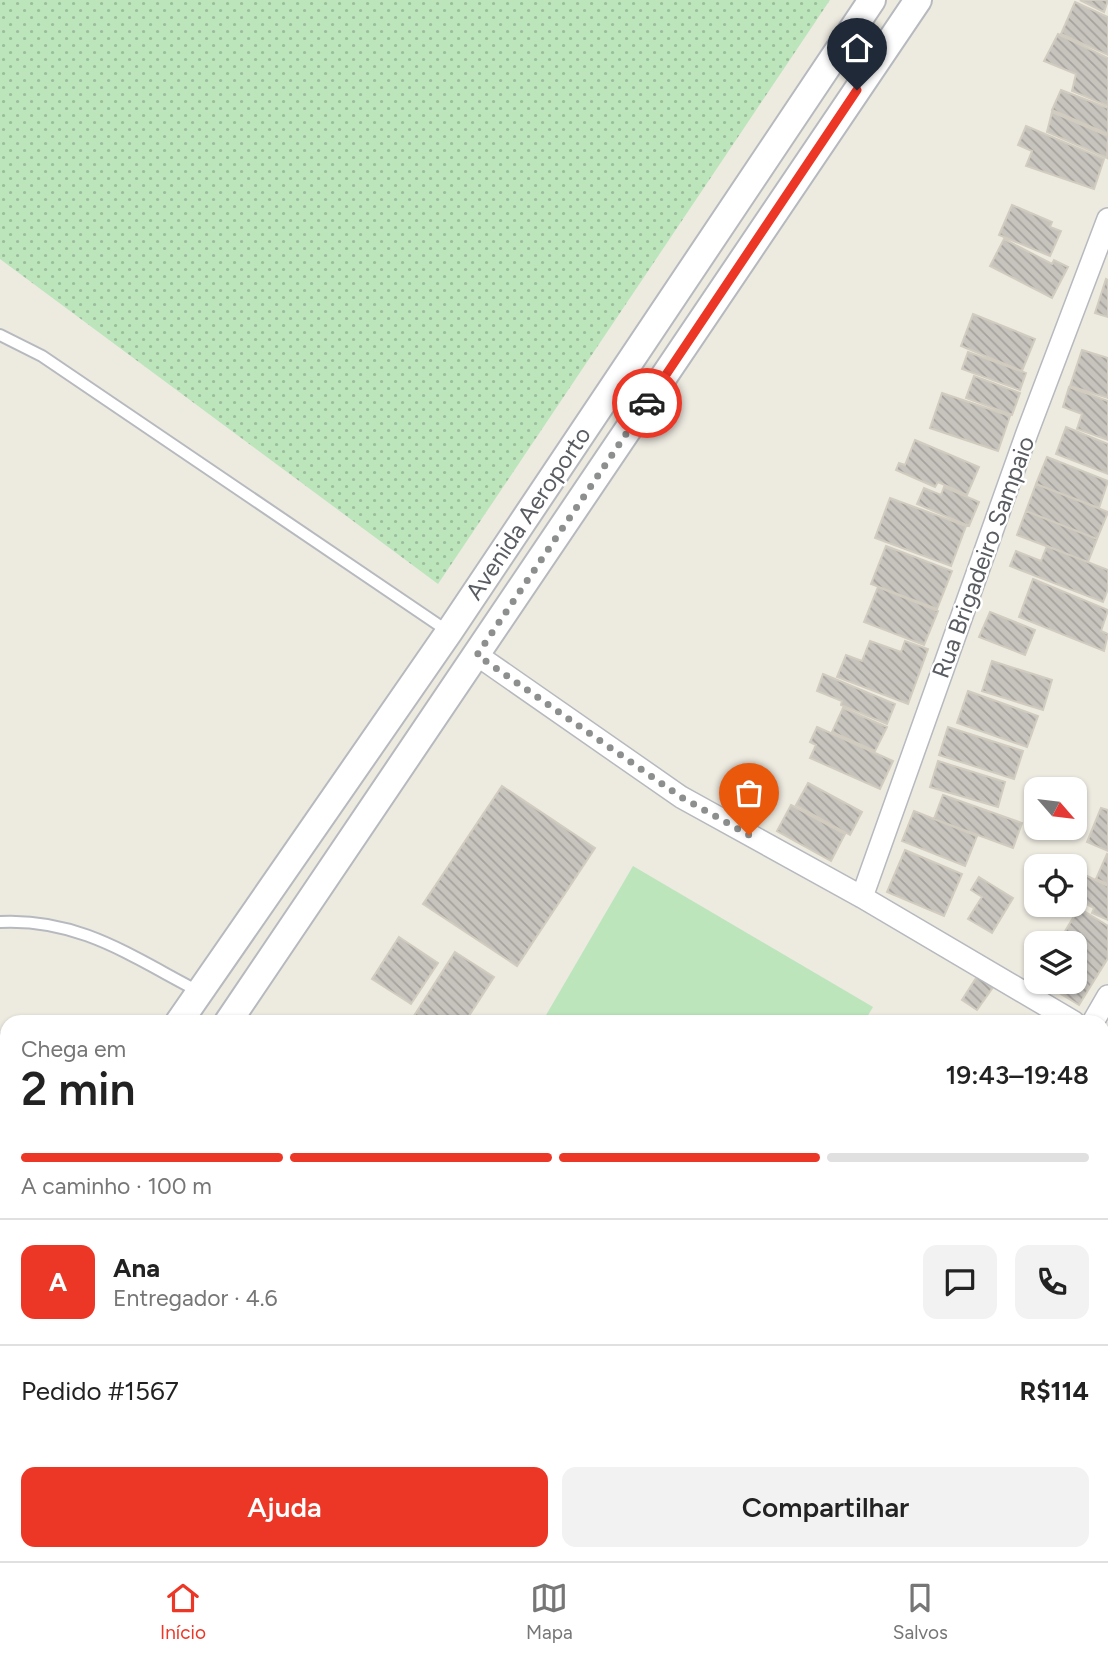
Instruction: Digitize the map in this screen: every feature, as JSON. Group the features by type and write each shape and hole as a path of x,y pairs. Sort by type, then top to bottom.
{"street":[{"name":"Avenida Aeroporto","path":"184,1015 449,632 872,0"},
{"name":"Avenida Aeroporto","path":"233,1015 918,0"},
{"name":"Rua Brigadeiro Sampaio","path":"862,897 1027,433 1108,219"},
{"path":"477,655 681,797 862,897 1062,1015"},
{"path":"1097,1015 1108,996"}],"lane":[{"path":"0,335 42,356 449,632"},
{"path":"0,922 28,920 85,933 200,992"}],"green space":[{"path":"0,0 830,0 438,584 0,259"},
{"path":"633,866 873,1007 868,1015 546,1015"}],"building":[{"path":"1080,0 1108,0 1104,12"},
{"path":"1075,2 1108,17 1108,55 1061,34"},
{"path":"1058,34 1108,58 1108,106 1072,91 1076,74 1044,61"},
{"path":"1061,90 1108,108 1108,134 1052,110"},
{"path":"1052,112 1108,136 1107,158 1047,132"},
{"path":"1026,126 1104,159 1094,189 1026,166 1032,151 1018,145"},
{"path":"1012,205 1052,222 1050,227 1061,231 1050,256 999,235"},
{"path":"1004,239 1052,264 1054,260 1068,267 1052,298 990,266"},
{"path":"1106,279 1108,280 1108,317 1095,313"},
{"path":"973,314 1035,339 1022,371 961,346"},
{"path":"1082,350 1108,358 1108,398 1070,386"},
{"path":"968,352 1026,373 1020,390 962,369"},
{"path":"974,376 1020,393 1012,415 966,398"},
{"path":"1069,387 1108,401 1108,440 1077,429 1082,414 1063,407"},
{"path":"942,393 1010,416 998,451 930,428"},
{"path":"1066,427 1108,444 1108,474 1056,454"},
{"path":"915,440 979,467 967,495 938,482 935,487 896,470 899,463 905,465"},
{"path":"1047,457 1108,481 1099,508 1036,484"},
{"path":"1036,484 1108,512 1097,539 1026,511"},
{"path":"944,487 979,502 969,526 917,504 924,488 941,495"},
{"path":"890,498 966,526 951,566 875,538"},
{"path":"1026,511 1097,539 1088,562 1017,535"},
{"path":"886,546 952,571 937,609 871,584"},
{"path":"1047,546 1108,570 1108,589 1103,602 1010,566 1016,551 1041,561"},
{"path":"1033,579 1108,610 1101,631 1108,634 1104,651 1019,617"},
{"path":"878,587 938,611 924,645 864,622"},
{"path":"990,612 1035,630 1025,655 979,637"},
{"path":"870,641 901,652 905,641 928,649 908,704 837,677 846,655 862,661"},
{"path":"992,661 1052,680 1043,710 982,691"},
{"path":"823,674 895,704 887,724 841,705 842,701 817,691"},
{"path":"968,691 1038,716 1027,747 957,723"},
{"path":"843,708 887,727 875,751 832,732"},
{"path":"817,727 893,761 880,789 810,758 816,745 810,742"},
{"path":"948,727 1023,751 1014,779 939,755"},
{"path":"938,761 1005,782 998,807 930,787"},
{"path":"808,783 862,812 850,835 796,805"},
{"path":"502,786 595,848 517,966 423,904"},
{"path":"943,795 1022,823 1013,848 934,819"},
{"path":"791,805 845,834 831,861 777,831"},
{"path":"1101,808 1108,810 1108,851 1087,842"},
{"path":"914,811 977,836 965,866 902,841"},
{"path":"905,850 962,874 944,916 887,892"},
{"path":"1108,855 1108,884 1096,879"},
{"path":"1087,876 1108,886 1108,920 1092,913 1094,908 1087,904"},
{"path":"979,877 1013,898 992,933 968,919 982,897 971,890"},
{"path":"1087,913 1108,926 1108,958 1087,992 1087,931 1065,931 1074,917 1087,917"},
{"path":"399,937 438,963 411,1004 372,979"},
{"path":"455,952 494,977 470,1015 414,1015"},
{"path":"978,975 994,986 977,1010 962,1000"},
{"path":"1061,994 1086,994 1079,1005"}],"way so far":[{"path":"647,403 477,655 681,797 749,835"}],"route":[{"path":"647,403 857,90"}]}
